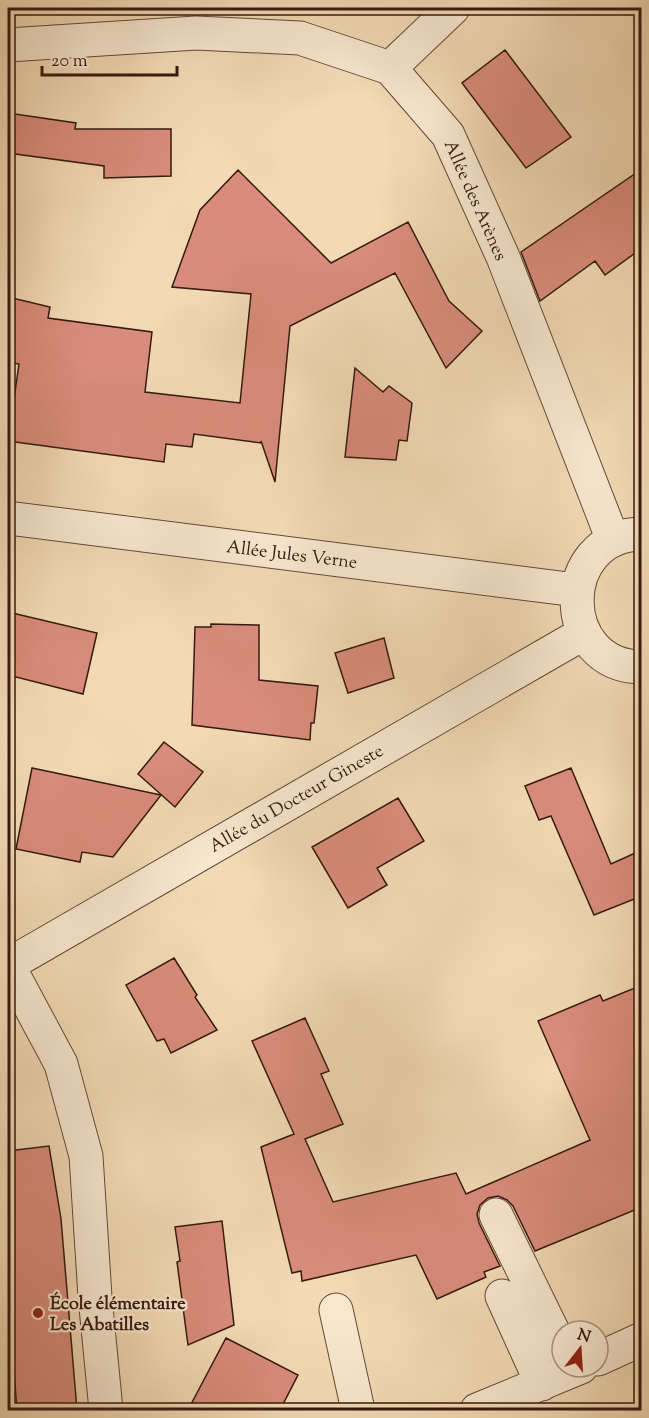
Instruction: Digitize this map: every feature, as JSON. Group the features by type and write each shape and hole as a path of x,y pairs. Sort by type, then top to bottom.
{"street":[{"path":"8,45 196,33 300,38 390,68 453,8"},
{"name":"Allée des Arènes","path":"390,68 448,135 627,537"},
{"name":"Allée Jules Verne","path":"8,518 576,590"},
{"path":"627,537 595,553 583,570 576,590 576,612 584,633 596,649 612,661 632,667 642,667"},
{"name":"Allée du Docteur Gineste","path":"8,965 584,633"},
{"path":"8,965 61,1064 86,1156 95,1297 106,1410"},
{"path":"496,1215 553,1319"},
{"path":"502,1296 542,1384"},
{"path":"336,1310 358,1410"},
{"path":"610,1351 642,1339"},
{"path":"477,1410 550,1379"}],"building":[{"path":"505,50 571,137 526,168 462,83"},
{"path":"8,113 76,123 75,129 171,129 171,176 104,178 104,166 8,153"},
{"path":"642,169 642,248 605,275 595,261 540,301 521,252"},
{"path":"238,170 331,263 408,222 449,301 482,331 446,368 395,273 290,326 275,482 261,441 261,443 194,434 192,447 166,444 164,462 8,441 19,364 8,362 8,297 50,307 48,318 152,332 145,392 240,403 251,294 172,287 200,210"},
{"path":"355,368 383,392 389,386 412,403 407,441 399,440 396,460 345,457"},
{"path":"8,612 97,633 83,694 8,675"},
{"path":"211,624 259,625 259,680 318,686 310,740 192,725 195,627 211,627"},
{"path":"384,638 394,678 348,693 335,653"},
{"path":"164,742 203,772 175,807 138,774"},
{"path":"32,768 161,795 113,857 82,852 80,862 16,849"},
{"path":"571,768 611,864 642,850 642,896 594,915 551,816 539,820 525,786"},
{"path":"398,798 424,841 377,868 387,885 348,908 312,847"},
{"path":"174,958 197,995 195,997 217,1030 171,1053 164,1039 157,1041 126,985"},
{"path":"642,985 642,1207 535,1251 513,1206 498,1196 488,1198 480,1205 477,1214 479,1223 500,1266 484,1272 486,1277 437,1299 416,1255 302,1281 301,1271 292,1273 261,1147 294,1134 252,1041 305,1018 329,1071 321,1074 343,1124 305,1139 333,1202 456,1173 466,1194 590,1140 538,1021 600,995 603,1001"},
{"name":"École élémentaire Les Abatilles","path":"49,1146 61,1219 77,1410 17,1410 8,1294 8,1151"},
{"path":"222,1221 234,1325 188,1345 177,1262 180,1261 175,1227"},
{"path":"226,1338 298,1375 280,1410 188,1410"}],"place":[{"name":"École élémentaire Les Abatilles","path":"38,1313"}]}
